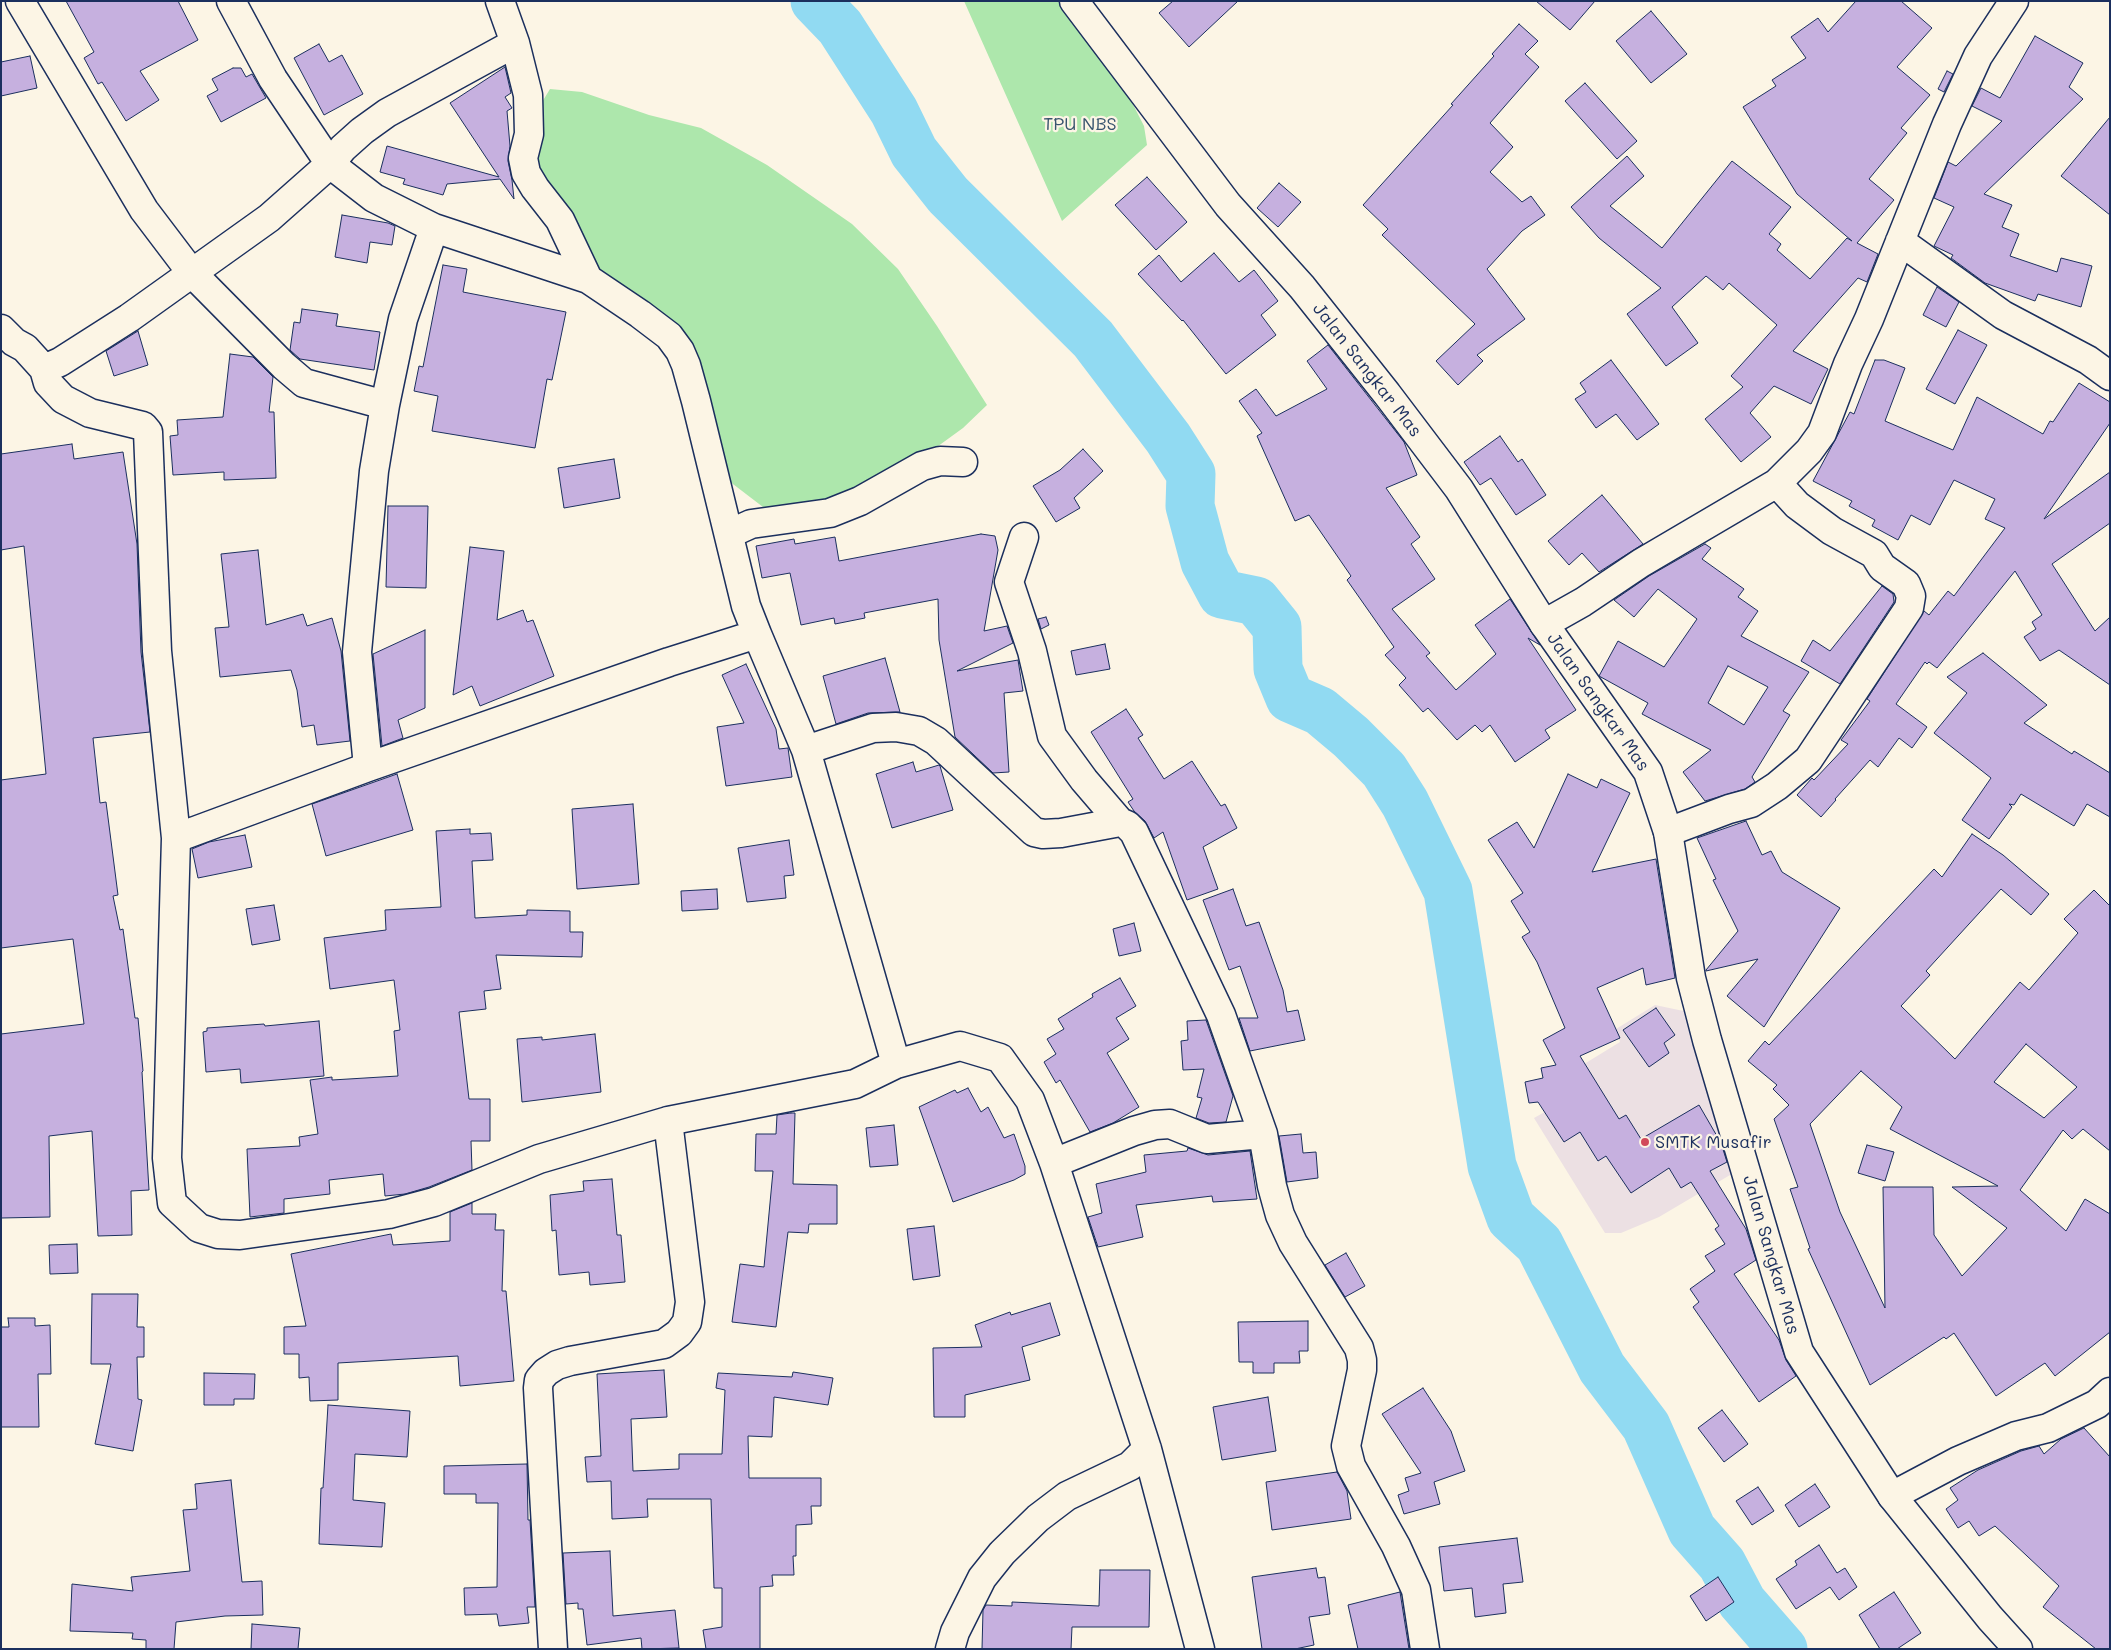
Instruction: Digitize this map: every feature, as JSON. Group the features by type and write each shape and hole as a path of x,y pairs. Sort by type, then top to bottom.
{"street":[{"path":"20,1 144,210 191,272 284,366 304,383 385,404"},
{"path":"231,1 273,79 330,164 374,198 434,228 588,279 669,336 680,351 696,401 746,606 806,750 896,1064"},
{"path":"500,1 516,43 528,95 529,134 523,158 526,173 560,220 588,279"},
{"name":"Jalan Sangkar Mas","path":"1074,1 1228,205 1302,287 1453,481 1544,624 1648,772 1668,832 1691,978 1707,1040 1799,1352 1892,1496 1990,1618 2018,1649"},
{"path":"1544,624 1583,602 1641,563 1777,483 1809,452 1822,434 1848,364 1947,124 1978,56 2014,1"},
{"path":"44,369 60,362 129,318 269,218 330,164 343,148 362,131 387,113 516,43"},
{"path":"368,767 356,652 374,471 385,404 403,319 434,228"},
{"path":"1900,241 2003,315 2088,360 2110,376"},
{"path":"1,329 14,342 24,348 44,369 48,384 74,407 90,414 143,426 148,432 157,651 176,838 167,1158 172,1203 199,1228 218,1234 240,1235 389,1214 434,1202 539,1159 668,1121 855,1084 896,1064 960,1046 1000,1058 1030,1100 1054,1163 1147,1449 1200,1649"},
{"path":"729,534 751,524 830,513 860,501 922,466 940,462 963,462"},
{"path":"1668,832 1729,809 1751,803 1777,786 1808,760 1909,608 1911,596 1906,584 1882,567 1874,554 1832,531 1798,505 1777,483"},
{"path":"1024,537 1009,582 1032,651 1052,736 1084,780 1120,822 1127,825 1134,832 1221,1015 1263,1134 1272,1186 1280,1215 1293,1243 1359,1348 1362,1370 1346,1446 1351,1466 1396,1546 1416,1590 1425,1649"},
{"path":"176,838 368,767 730,641 757,634"},
{"path":"806,750 873,728 896,727 919,731 936,741 1034,832 1043,834 1061,833 1120,822"},
{"path":"553,1649 539,1380 546,1372 557,1365 570,1361 664,1344 679,1334 687,1322 690,1302 668,1121"},
{"path":"1054,1163 1134,1131 1155,1125 1170,1124 1206,1139 1263,1134"},
{"path":"1892,1496 1958,1461 2016,1436 2048,1428 2097,1404 2110,1392"},
{"path":"950,1649 955,1632 982,1578 1002,1553 1038,1518 1067,1496 1130,1466 1147,1449"}],"shaded area":[{"name":"SMTK Musafir","path":"1655,1005 1712,1017 1747,1165 1659,1217 1621,1233 1605,1233 1534,1118 1582,1091 1576,1069 1620,1042 1616,1029"}],"green space":[{"name":"TPU NBS","path":"964,1 1059,1 1119,77 1144,126 1147,145 1062,221"},
{"path":"550,89 582,92 649,115 701,128 767,165 852,224 898,269 987,405 963,428 890,481 812,509 763,507 729,481 678,344 594,270 513,150"}],"building":[{"path":"66,1 178,1 198,40 140,71 159,100 126,121 102,82 98,84 84,58 94,52"},
{"path":"1173,1 1238,1 1189,47 1159,13"},
{"path":"1536,1 1595,1 1570,30"},
{"path":"1856,1 1901,1 1932,28 1897,67 1930,95 1901,128 1907,133 1869,179 1894,200 1857,243 1878,254 1867,282 1858,278 1793,351 1828,369 1811,404 1774,386 1750,413 1771,437 1741,462 1705,419 1743,387 1731,376 1777,325 1729,283 1723,290 1706,276 1672,307 1698,343 1666,366 1627,314 1661,288 1599,238 1571,207 1627,156 1644,176 1610,206 1662,248 1732,161 1791,207 1769,234 1781,244 1777,250 1810,279 1847,238 1852,241 1797,194 1743,107 1776,86 1772,80 1806,58 1791,37 1818,18 1828,32"},
{"path":"1651,11 1687,54 1651,83 1616,41"},
{"path":"1519,24 1538,41 1525,54 1539,67 1490,123 1513,147 1490,172 1522,202 1531,196 1545,215 1522,231 1487,269 1525,319 1477,355 1483,361 1458,385 1436,361 1475,324 1382,235 1388,229 1363,205 1453,105 1451,104 1494,56 1492,54"},
{"path":"2035,36 2083,63 2069,87 2083,99 1984,194 2012,205 2002,227 2019,234 2010,256 2057,272 2061,258 2092,266 2081,307 2038,294 2035,301 1985,283 1951,258 1953,255 1934,246 1954,207 1934,198 1948,162 1956,166 2002,121 1972,106 1981,88 2000,98"},
{"path":"319,44 329,62 342,55 363,94 324,115 294,58"},
{"path":"30,56 37,88 1,96 1,62"},
{"path":"505,67 511,93 505,97 512,108 507,111 510,146 508,161 514,199 500,179 447,184 443,195 403,184 405,179 380,172 387,146 499,177 450,103"},
{"path":"233,68 241,68 246,77 252,74 266,98 221,122 207,96 218,90 212,79"},
{"path":"1947,71 1953,74 1944,92 1938,89"},
{"path":"1585,83 1637,141 1617,159 1565,101"},
{"path":"2110,117 2110,215 2061,176"},
{"path":"1147,177 1187,222 1156,250 1115,205"},
{"path":"1279,183 1301,202 1278,227 1257,208"},
{"path":"342,215 388,223 395,226 392,245 370,242 367,263 335,257"},
{"path":"1214,253 1239,282 1254,270 1278,301 1261,315 1276,335 1226,374 1183,320 1138,274 1159,255 1181,282"},
{"path":"443,265 467,269 463,292 566,312 552,380 547,379 535,448 432,431 438,396 414,391 419,366 423,367"},
{"path":"1937,287 1959,302 1946,327 1923,315"},
{"path":"302,309 338,314 336,326 380,332 374,370 300,359 290,350 294,322 300,323"},
{"path":"1958,330 1987,345 1955,404 1926,389"},
{"path":"138,331 148,365 114,376 106,351"},
{"path":"1328,345 1404,442 1417,475 1386,488 1420,537 1411,544 1435,579 1392,609 1430,653 1426,656 1456,690 1496,654 1475,625 1510,599 1540,645 1528,638 1576,710 1545,730 1550,738 1515,762 1490,725 1482,732 1475,725 1457,740 1428,708 1423,712 1399,685 1406,678 1385,655 1394,647 1347,580 1351,576 1309,515 1295,521 1257,436 1262,433 1239,401 1256,389 1276,416 1327,389 1307,361"},
{"path":"230,354 253,357 273,377 269,412 274,412 276,478 224,480 224,472 173,475 170,436 178,435 177,420 223,417"},
{"path":"1611,360 1659,424 1637,440 1616,414 1596,428 1575,399 1586,392 1580,383"},
{"path":"1875,360 1884,360 1905,368 1885,421 1953,450 1977,397 2043,434 2050,421 2053,422 2079,383 2110,402 2110,423 2044,519 2110,472 2110,523 2052,564 2095,631 2110,617 2110,685 2059,650 2040,661 2024,637 2036,629 2032,622 2042,615 2015,571 1937,668 1929,662 1927,664 1925,662 1896,704 1927,727 1912,748 1899,738 1878,767 1870,760 1821,817 1797,795 1848,744 1841,740 1870,701 1867,699 1924,611 1929,615 1948,591 1954,596 2005,528 1985,519 1995,499 1954,480 1930,525 1911,515 1898,540 1872,526 1875,520 1849,506 1852,501 1813,481 1850,412 1854,414"},
{"path":"1500,436 1518,462 1522,459 1546,495 1516,515 1491,478 1480,485 1464,462"},
{"path":"72,444 74,459 123,452 137,544 141,652 150,732 93,738 100,803 106,802 118,895 113,896 120,930 123,929 135,1018 138,1018 143,1071 149,1190 131,1191 132,1235 98,1236 92,1131 49,1136 50,1217 1,1218 1,1034 84,1024 73,939 1,948 1,780 46,774 24,546 1,550 1,454"},
{"path":"1083,449 1103,471 1074,498 1080,508 1056,522 1033,486 1060,470"},
{"path":"614,459 620,498 564,508 558,468"},
{"path":"1602,495 1643,544 1599,572 1582,553 1569,565 1548,541"},
{"path":"388,506 428,506 426,588 386,587"},
{"path":"981,534 995,536 998,550 984,631 1007,626 1013,643 957,671 1018,660 1023,691 1004,693 1009,772 993,773 955,737 939,640 938,599 864,613 865,618 835,624 834,618 801,625 790,573 762,578 756,546 794,539 795,544 835,537 839,561"},
{"path":"1705,544 1711,548 1702,559 1744,589 1738,597 1758,611 1741,636 1809,672 1783,711 1790,715 1752,777 1755,782 1745,789 1705,801 1683,772 1711,750 1642,714 1648,703 1599,676 1618,641 1664,667 1697,619 1658,589 1634,617 1614,600 1649,576","holes":["1728,666 1768,687 1744,725 1708,703"]},
{"path":"470,547 504,551 497,620 523,610 527,622 533,620 554,676 480,706 472,686 453,695"},
{"path":"258,550 266,625 303,614 307,626 332,618 341,651 350,741 317,745 314,725 302,727 297,690 291,670 220,677 215,628 229,627 221,554"},
{"path":"1882,586 1893,594 1894,602 1840,684 1801,661 1813,640 1830,651"},
{"path":"1046,617 1049,625 1041,629 1038,619"},
{"path":"425,630 425,708 398,720 403,738 382,746 373,654"},
{"path":"1105,644 1110,669 1076,675 1071,651"},
{"path":"1983,653 2047,705 2024,723 2072,754 2074,751 2110,773 2110,817 2087,804 2074,826 2021,794 2014,805 2009,804 2012,807 1989,839 1962,820 1991,778 1934,733 1967,693 1947,677"},
{"path":"885,658 900,712 868,713 836,724 823,676"},
{"path":"746,664 776,729 779,749 788,748 792,777 726,786 717,727 744,723 722,675"},
{"path":"1126,709 1143,735 1138,738 1164,779 1192,761 1221,806 1225,804 1237,828 1203,847 1218,889 1187,900 1163,832 1154,838 1145,821 1134,811 1128,802 1133,799 1091,732"},
{"path":"913,762 916,772 940,766 953,810 892,828 876,774"},
{"path":"397,774 413,830 326,856 312,804"},
{"path":"1568,774 1597,788 1601,779 1630,793 1592,872 1656,859 1675,978 1646,985 1643,968 1597,988 1620,1038 1580,1056 1619,1119 1626,1115 1641,1139 1699,1105 1721,1143 1727,1162 1710,1171 1746,1229 1756,1260 1734,1274 1779,1340 1786,1360 1796,1376 1759,1402 1693,1307 1699,1302 1690,1289 1715,1271 1705,1256 1725,1244 1715,1229 1719,1226 1691,1182 1681,1188 1669,1168 1631,1193 1606,1156 1598,1161 1580,1132 1564,1142 1538,1102 1529,1103 1525,1082 1543,1078 1541,1068 1556,1065 1543,1040 1565,1028 1537,962 1522,937 1530,932 1511,901 1523,893 1488,840 1517,822 1534,848"},
{"path":"633,804 639,884 577,889 572,809"},
{"path":"1746,821 1762,855 1771,851 1782,872 1840,908 1764,1027 1727,996 1758,959 1706,971 1738,931 1713,880 1716,879 1697,838"},
{"path":"470,829 470,834 491,833 493,860 472,861 475,918 527,915 527,910 570,911 570,932 583,932 582,957 496,955 501,989 484,991 486,1009 459,1012 469,1099 490,1099 490,1141 471,1141 472,1170 429,1187 405,1194 385,1196 383,1174 329,1180 330,1194 284,1199 284,1213 250,1217 247,1149 300,1146 299,1137 318,1134 310,1080 332,1077 332,1080 398,1076 394,1031 400,1030 394,980 330,989 324,938 386,930 385,910 441,907 436,831"},
{"path":"1972,834 2003,855 2049,894 2031,915 2001,889 1926,971 1930,975 1901,1006 1955,1059 2020,982 2029,990 2078,933 2064,919 2094,890 2110,906 2110,1151 2083,1129 2072,1139 2063,1130 2020,1190 2066,1231 2085,1199 2110,1214 2110,1332 2055,1376 2045,1363 1996,1396 1954,1333 1946,1339 1944,1337 1870,1385 1808,1249 1810,1248 1790,1189 1798,1187 1774,1119 1789,1105 1773,1089 1777,1085 1748,1061 1765,1041 1769,1045 1934,869 1942,877","holes":["2026,1044 2077,1087 2044,1118 1994,1082","1861,1071 1902,1107 1890,1129 1998,1186 1952,1187 2007,1228 1962,1276 1934,1235 1933,1187 1883,1187 1885,1308 1840,1212 1810,1124"]},
{"path":"245,835 252,867 198,878 192,849 209,842"},
{"path":"789,840 794,875 784,876 786,898 747,902 738,848"},
{"path":"717,889 718,909 682,911 681,891"},
{"path":"1233,889 1246,926 1259,922 1283,990 1287,1012 1298,1010 1305,1040 1250,1051 1239,1018 1258,1018 1240,966 1229,970 1203,900"},
{"path":"274,905 280,940 252,945 246,909"},
{"path":"1134,923 1141,951 1119,956 1113,929"},
{"path":"1120,978 1136,1006 1116,1018 1129,1039 1107,1053 1139,1107 1113,1123 1090,1132 1060,1080 1056,1083 1044,1062 1056,1054 1047,1039 1064,1029 1058,1019 1093,997 1092,994"},
{"path":"1656,1008 1675,1035 1664,1043 1669,1053 1649,1067 1623,1030"},
{"path":"1206,1020 1233,1096 1226,1122 1209,1123 1196,1118 1202,1098 1197,1097 1204,1069 1183,1070 1181,1041 1188,1040 1187,1021"},
{"path":"319,1021 324,1076 241,1083 240,1069 206,1072 203,1032 207,1031 207,1028 264,1024 265,1026"},
{"path":"595,1034 601,1092 522,1102 517,1039 542,1037 542,1040"},
{"path":"968,1088 981,1112 988,1107 1004,1138 1014,1134 1025,1166 1025,1174 1014,1180 953,1202 919,1107 955,1090 957,1093"},
{"path":"795,1113 793,1184 837,1185 837,1224 809,1224 808,1233 788,1232 776,1327 732,1322 740,1264 764,1267 773,1171 755,1171 756,1134 776,1134 777,1115"},
{"path":"894,1125 898,1165 870,1167 866,1128"},
{"path":"1301,1134 1303,1153 1316,1152 1318,1178 1287,1182 1279,1136"},
{"path":"1867,1145 1894,1152 1885,1181 1858,1173"},
{"path":"1188,1148 1208,1155 1250,1151 1257,1199 1213,1202 1212,1196 1136,1205 1143,1237 1098,1247 1088,1217 1102,1213 1096,1184 1146,1172 1144,1155 1187,1151"},
{"path":"612,1179 617,1235 621,1235 625,1282 590,1285 589,1272 559,1275 556,1230 552,1231 550,1195 584,1191 583,1181"},
{"path":"472,1203 472,1214 496,1214 495,1230 504,1230 502,1291 506,1291 514,1381 460,1386 458,1356 338,1363 338,1400 310,1401 309,1377 299,1378 299,1354 284,1354 284,1327 306,1326 291,1254 391,1234 393,1245 450,1241 450,1212"},
{"path":"934,1226 940,1276 913,1280 907,1229"},
{"path":"77,1244 78,1273 50,1274 49,1245"},
{"path":"1346,1253 1365,1286 1345,1297 1325,1265"},
{"path":"92,1294 138,1294 137,1327 144,1327 144,1357 137,1357 138,1399 142,1400 133,1451 95,1444 111,1364 91,1364"},
{"path":"1050,1303 1060,1335 1022,1347 1030,1380 965,1395 965,1417 934,1417 933,1348 982,1347 975,1325 1010,1312 1011,1315"},
{"path":"8,1318 35,1318 35,1326 50,1325 51,1374 38,1374 39,1427 1,1427 1,1327 9,1327"},
{"path":"1308,1321 1308,1351 1299,1351 1300,1363 1274,1363 1274,1373 1253,1373 1253,1362 1239,1362 1238,1322"},
{"path":"664,1370 667,1417 631,1419 633,1471 679,1469 679,1454 722,1454 725,1390 716,1388 718,1373 792,1377 793,1372 833,1378 828,1405 774,1397 772,1437 748,1436 749,1478 821,1478 821,1506 811,1506 812,1524 796,1525 796,1556 793,1556 794,1575 772,1575 773,1586 760,1587 760,1649 706,1649 703,1630 722,1627 722,1588 714,1588 711,1499 647,1499 648,1517 612,1519 611,1481 587,1482 585,1457 601,1456 597,1374"},
{"path":"204,1373 255,1374 254,1399 234,1399 234,1405 204,1405"},
{"path":"1423,1388 1451,1431 1465,1471 1434,1482 1440,1504 1404,1514 1398,1495 1409,1491 1405,1478 1421,1473 1382,1414"},
{"path":"1268,1397 1276,1451 1222,1460 1213,1407"},
{"path":"328,1405 410,1411 407,1457 355,1454 353,1500 385,1503 382,1547 319,1544 321,1488 323,1488"},
{"path":"1722,1410 1748,1444 1724,1462 1698,1428"},
{"path":"2084,1428 2110,1457 2110,1649 2096,1649 2043,1607 2059,1586 1995,1526 1979,1536 1969,1521 1958,1528 1946,1509 1958,1500 1950,1488 1978,1470 2021,1451 2039,1446 2044,1454 2061,1439"},
{"path":"527,1464 528,1520 530,1520 535,1607 527,1607 529,1623 499,1626 497,1614 465,1615 464,1588 497,1587 498,1503 476,1503 476,1494 444,1494 444,1466"},
{"path":"1337,1472 1347,1491 1351,1519 1272,1530 1266,1482"},
{"path":"231,1480 242,1582 262,1581 263,1615 225,1616 176,1622 174,1649 146,1649 146,1640 132,1639 133,1633 70,1631 72,1584 133,1591 131,1577 190,1571 183,1510 197,1509 195,1484"},
{"path":"1815,1484 1830,1507 1799,1527 1785,1505"},
{"path":"1758,1487 1774,1511 1752,1525 1736,1501"},
{"path":"1517,1538 1523,1582 1503,1584 1506,1613 1475,1617 1472,1588 1444,1591 1439,1547"},
{"path":"1819,1545 1837,1573 1845,1568 1857,1587 1839,1600 1830,1587 1796,1609 1776,1579 1797,1565 1795,1561"},
{"path":"610,1551 613,1616 675,1610 679,1648 642,1649 641,1638 587,1645 583,1609 578,1609 578,1603 566,1604 563,1553"},
{"path":"1316,1568 1318,1578 1325,1577 1330,1614 1309,1617 1314,1645 1295,1649 1262,1649 1252,1577"},
{"path":"1100,1570 1150,1570 1149,1627 1072,1627 1071,1649 982,1649 983,1610 986,1605 1012,1606 1012,1602 1099,1606"},
{"path":"1718,1577 1734,1602 1706,1621 1690,1596"},
{"path":"1400,1592 1409,1649 1358,1649 1348,1605"},
{"path":"1894,1592 1921,1633 1897,1649 1880,1649 1859,1615"},
{"path":"252,1624 300,1628 298,1649 251,1649"}],"waterway":[{"path":"815,1 840,27 894,111 914,152 948,195 1093,339 1168,438 1191,474 1190,506 1205,562 1222,594 1256,601 1277,627 1278,669 1290,698 1320,711 1351,737 1384,770 1405,803 1448,891 1492,1166 1511,1218 1539,1244 1602,1368 1646,1426 1692,1530 1722,1564 1742,1602 1783,1649"}],"place":[{"name":"SMTK Musafir","path":"1645,1142"}]}
